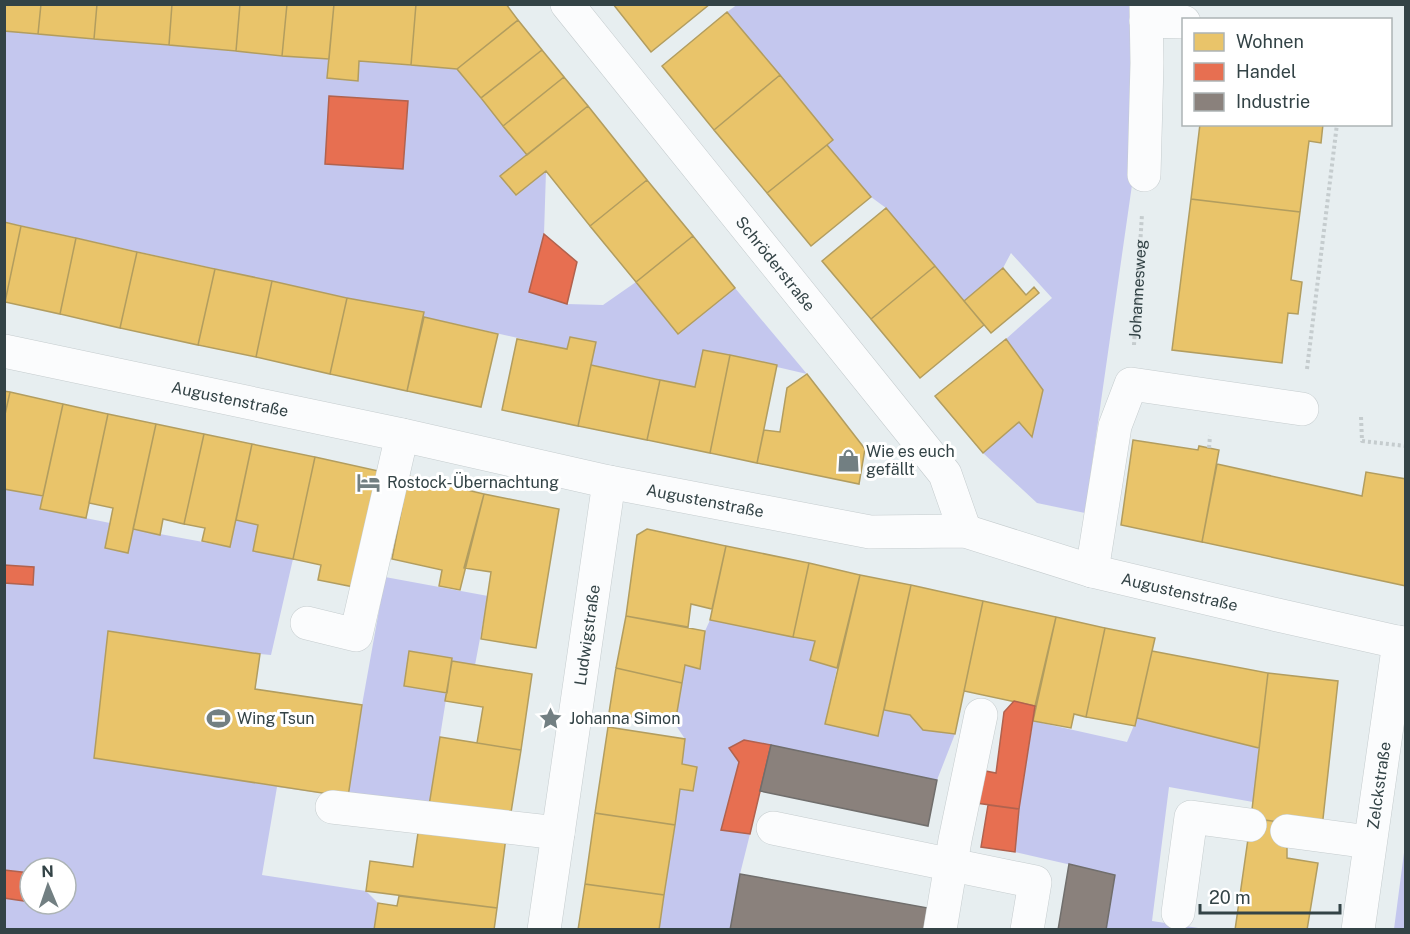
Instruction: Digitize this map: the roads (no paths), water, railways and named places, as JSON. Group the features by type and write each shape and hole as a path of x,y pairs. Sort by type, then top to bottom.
{"street":[{"name":"Schröderstraße","path":"567,4 945,474 965,531"},
{"path":"1144,176 1146,13 1182,22"},
{"name":"Augustenstraße","path":"4,351 402,435 609,482 870,532 965,531 1092,571 1402,643"},
{"path":"1092,571 1115,426 1131,384 1302,409"},
{"path":"307,623 356,635 402,435"},
{"name":"Ludwigstraße","path":"544,930 609,482"},
{"name":"Zelckstraße","path":"1358,930 1369,842 1402,643"},
{"path":"940,930 981,715"},
{"path":"332,807 558,833"},
{"path":"1178,914 1191,817 1250,825"},
{"path":"773,828 1035,882 1027,930"},
{"path":"1287,831 1369,842"}],"place":[{"name":"Wie es euch gefällt","path":"848,460"},
{"name":"Rostock-Übernachtung","path":"369,482"},
{"name":"Wing Tsun","path":"219,718"},
{"name":"Johanna Simon","path":"551,718"}]}
